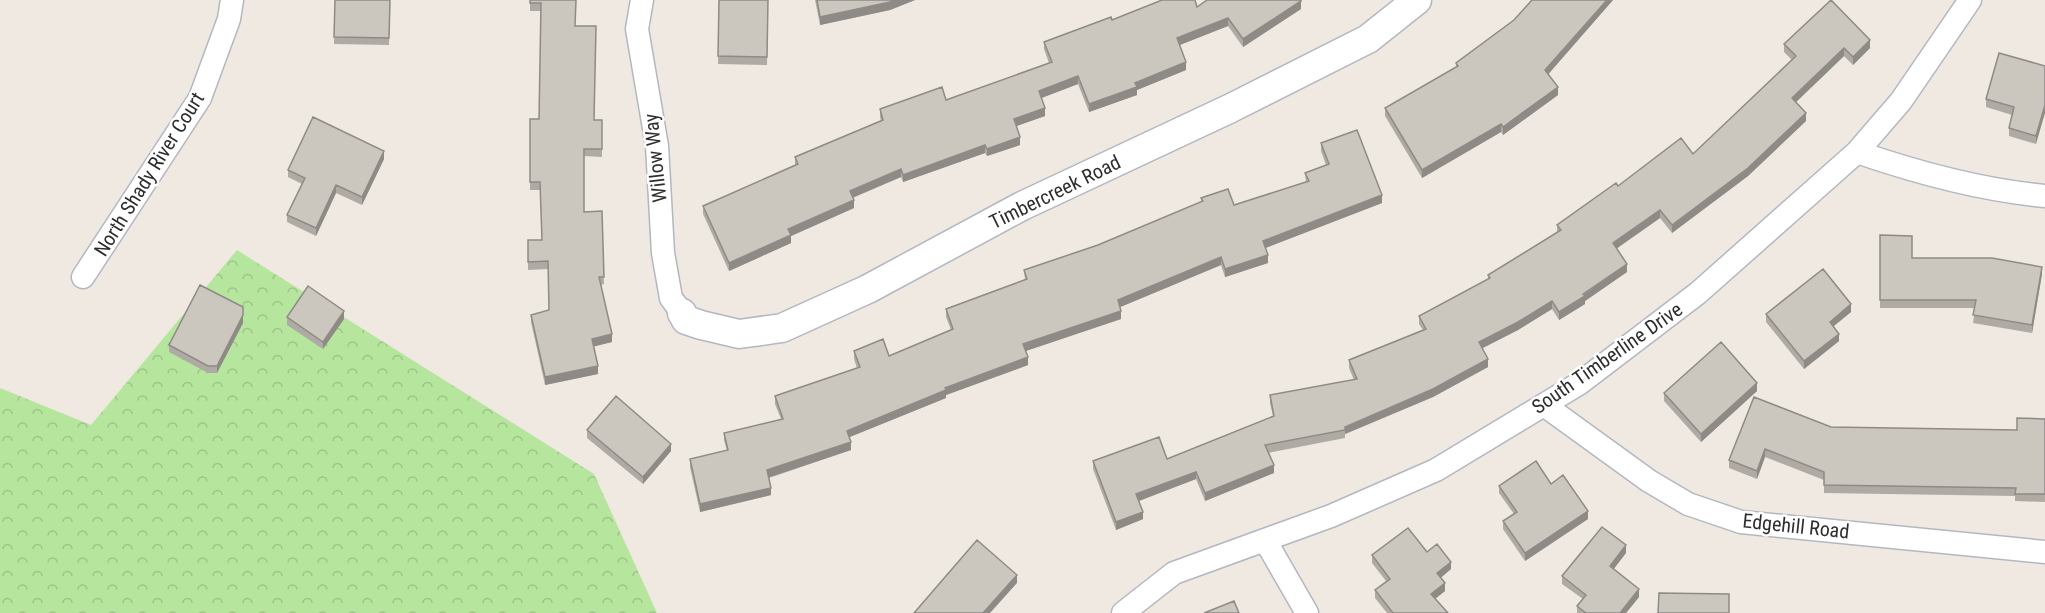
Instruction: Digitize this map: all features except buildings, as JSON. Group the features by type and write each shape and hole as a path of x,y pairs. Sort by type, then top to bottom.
{"street":[{"name":"North Shady River Court","path":"83,277 200,98 229,19 232,0"},
{"name":"Willow Way","path":"642,0 637,29 657,146 663,254 671,298 682,313"},
{"name":"Timbercreek Road","path":"682,313 686,320 701,326 739,334 782,328 868,289 1022,206 1229,109 1368,39 1417,0"},
{"name":"South Timberline Drive","path":"1123,613 1174,573 1331,516 1436,470 1580,383 1698,292 1857,152 1901,101 1970,0"},
{"path":"1857,152 1910,171 1972,185 2045,196"},
{"name":"Edgehill Road","path":"1544,405 1648,481 1688,504 1741,522 2045,552"},
{"path":"1265,540 1307,613"}],"green space":[{"path":"237,250 594,474 657,613 0,613 0,388 91,425"}]}
